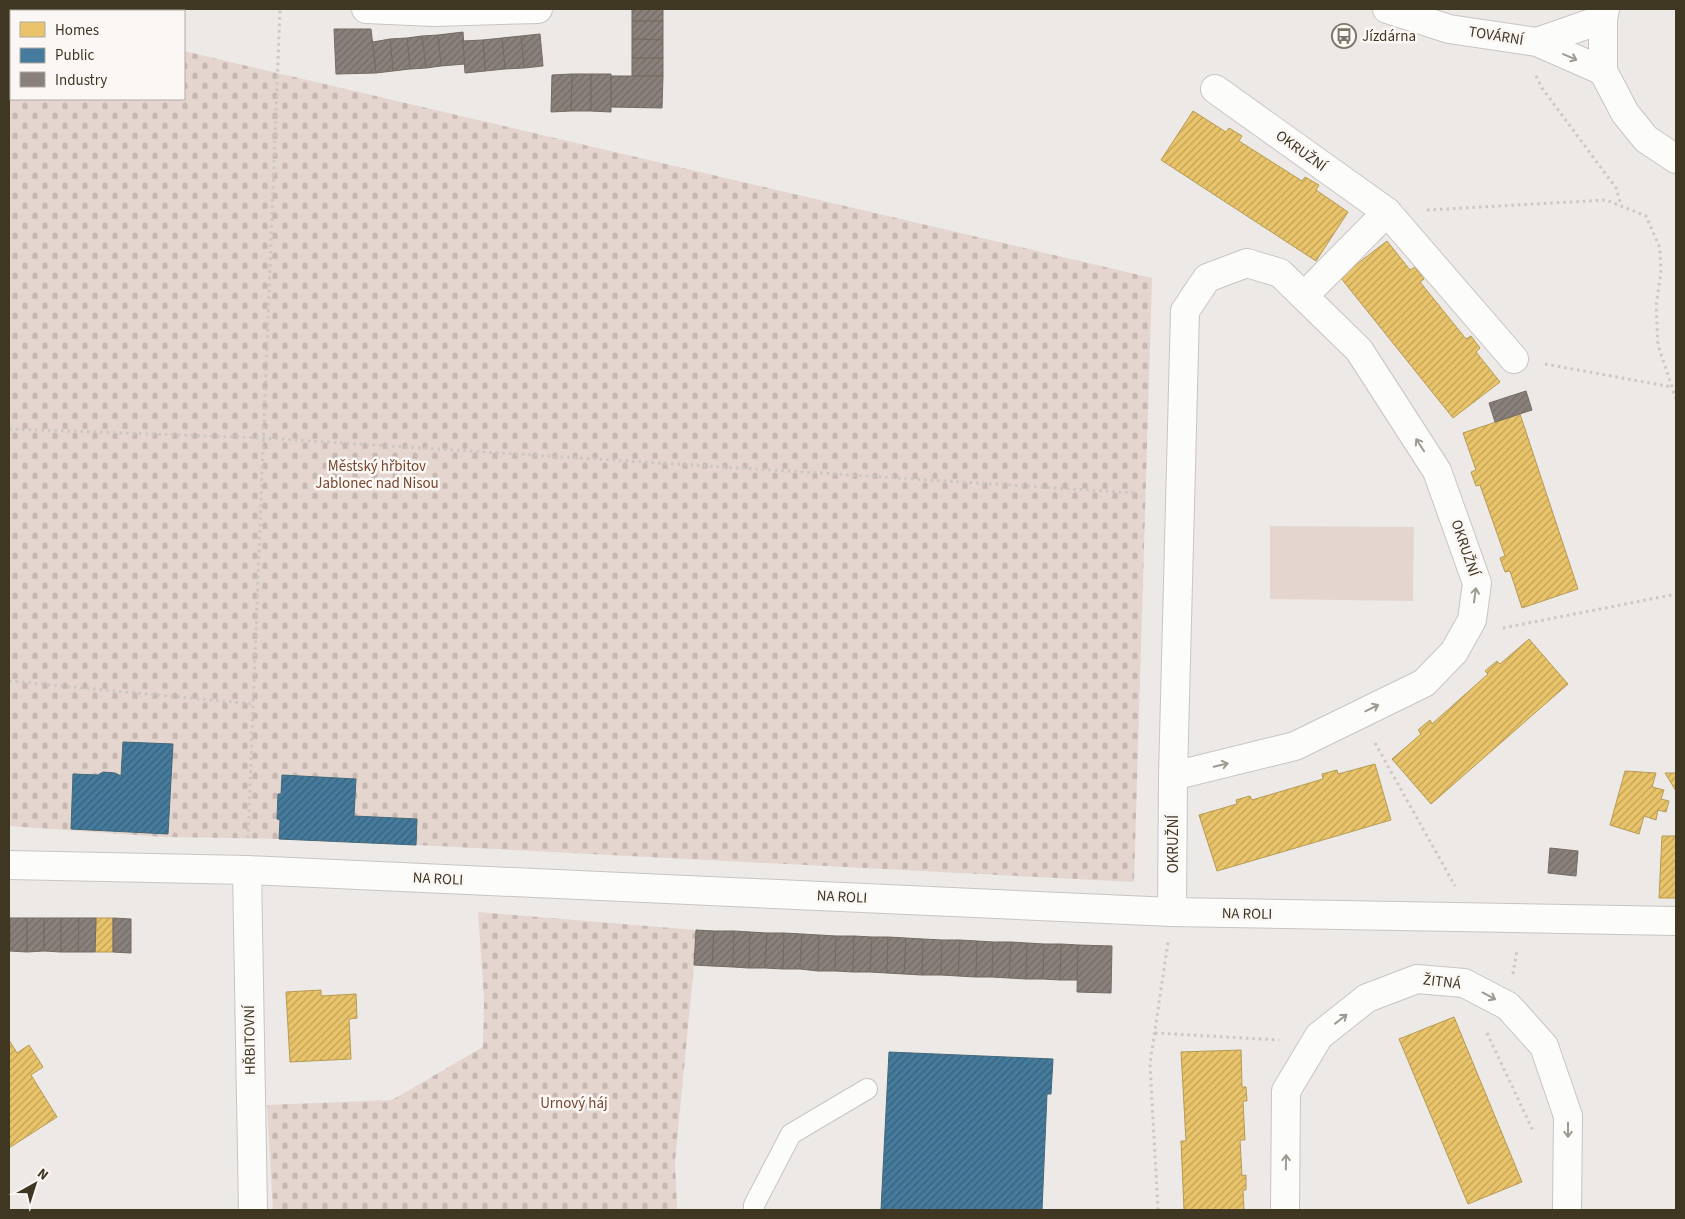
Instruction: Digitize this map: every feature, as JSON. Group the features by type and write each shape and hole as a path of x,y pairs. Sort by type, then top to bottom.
{"street":[{"path":"366,9 433,12 538,9"},
{"name":"TOVÁRNÍ","path":"1387,9 1449,29 1536,42 1603,71"},
{"path":"1536,42 1604,14 1603,71 1625,113 1646,139 1675,162"},
{"name":"OKRUŽNÍ","path":"1215,89 1387,212 1514,359"},
{"path":"1304,296 1387,212"},
{"name":"OKRUŽNÍ","path":"1172,912 1173,776 1185,311 1207,278 1247,263 1280,273 1359,350 1437,471 1477,583 1472,620 1454,652 1424,683 1296,746 1173,776"},
{"name":"NA ROLI","path":"9,865 247,870 1172,912 1676,921"},
{"name":"HŘBITOVNÍ","path":"247,870 253,1210"},
{"name":"ŽITNÁ","path":"1285,1210 1286,1091 1319,1036 1367,998 1417,979 1464,983 1508,1006 1544,1046 1568,1116 1567,1210"}],"lane":[{"path":"754,1210 754,1205 791,1134 867,1089"}],"path":[{"path":"247,870 280,9"},
{"path":"1536,76 1542,88 1616,188 1621,205"},
{"path":"1387,212 1606,200 1646,216 1660,248 1661,273 1656,306 1658,345 1676,399"},
{"path":"1514,359 1672,387"},
{"path":"9,429 263,438 1136,493"},
{"path":"1464,636 1676,594"},
{"path":"9,681 253,704"},
{"path":"1359,715 1472,917"},
{"path":"1158,1210 1150,1064 1172,912"},
{"path":"1508,1006 1521,918"},
{"path":"1484,1027 1534,1133"},
{"path":"1155,1034 1316,1042"}],"green space":[{"name":"Městský hřbitov Jablonec nad Nisou","path":"9,10 10,100 185,100 185,51 1152,278 1134,882 416,845 279,839 164,837 9,826"},
{"path":"1270,526 1414,527 1413,601 1270,599"},
{"name":"Urnový háj","path":"478,912 696,930 675,1161 677,1210 273,1210 267,1105 392,1100 483,1047 484,998"}],"building: Homes":[{"path":"1193,111 1226,132 1229,128 1242,136 1239,141 1302,181 1305,177 1319,185 1316,190 1348,212 1316,261 1161,160"},
{"path":"1387,241 1410,270 1415,267 1424,279 1420,282 1466,339 1471,336 1480,348 1476,352 1500,382 1453,418 1340,277"},
{"path":"1520,414 1578,589 1522,608 1510,571 1505,572 1500,558 1505,556 1480,485 1476,486 1471,472 1476,470 1463,433"},
{"path":"1529,639 1568,684 1431,804 1392,759 1421,734 1418,730 1430,720 1432,724 1488,674 1485,671 1497,661 1500,664"},
{"path":"1375,764 1391,820 1217,871 1199,815 1237,804 1236,800 1250,796 1252,800 1323,779 1322,774 1337,770 1338,774"},
{"path":"1625,771 1656,773 1652,787 1664,790 1661,799 1669,801 1666,812 1658,810 1656,820 1644,816 1639,834 1610,825"},
{"path":"1665,773 1676,773 1676,791"},
{"path":"1662,836 1676,836 1676,898 1659,898"},
{"path":"96,918 113,918 113,952 95,952"},
{"path":"321,990 321,996 356,994 357,1018 349,1019 351,1059 290,1062 286,992"},
{"path":"1454,1017 1522,1182 1468,1204 1399,1039"},
{"path":"9,1040 17,1053 29,1045 43,1067 31,1075 57,1117 9,1148"},
{"path":"1241,1050 1242,1087 1246,1087 1247,1101 1243,1101 1245,1140 1240,1140 1242,1176 1246,1175 1246,1190 1243,1190 1244,1210 1184,1210 1181,1141 1186,1141 1181,1052"}],"building: Public":[{"path":"123,742 173,744 168,834 71,829 73,774 98,775 103,772 115,773 121,776"},
{"path":"282,775 356,779 354,816 417,819 416,845 279,839 280,820 277,819 278,794 281,794"},
{"path":"889,1052 1053,1059 1051,1094 1047,1094 1042,1210 881,1210"}],"building: Industry":[{"path":"632,9 663,9 663,21 632,21"},
{"path":"632,21 663,21 663,40 632,39"},
{"path":"334,29 371,29 376,73 336,74"},
{"path":"463,32 465,64 441,66 438,35"},
{"path":"540,34 543,66 524,68 521,36"},
{"path":"438,35 441,66 426,68 422,36"},
{"path":"422,36 426,68 410,69 407,38"},
{"path":"521,36 524,68 505,69 502,38"},
{"path":"407,38 410,69 393,71 390,39"},
{"path":"502,38 505,69 485,71 483,40"},
{"path":"390,39 393,71 376,73 373,42"},
{"path":"632,39 663,40 663,58 632,58"},
{"path":"483,40 485,71 465,73 463,41"},
{"path":"632,58 663,58 663,76 632,76"},
{"path":"572,74 591,74 591,111 571,111"},
{"path":"572,74 571,111 551,112 552,75"},
{"path":"591,74 611,74 611,112 591,111"},
{"path":"611,76 663,76 662,108 611,107"},
{"path":"1526,391 1532,410 1495,422 1489,403"},
{"path":"1550,848 1578,851 1576,876 1548,873"},
{"path":"10,918 27,918 27,952 10,951"},
{"path":"27,918 44,918 44,951 27,952"},
{"path":"44,918 61,918 61,952 44,951"},
{"path":"61,918 79,918 78,952 61,952"},
{"path":"79,918 96,918 95,952 78,952"},
{"path":"113,918 131,919 131,953 113,952"},
{"path":"696,930 714,931 712,966 694,965"},
{"path":"714,931 734,931 733,967 712,966"},
{"path":"734,931 750,932 749,968 733,967"},
{"path":"750,932 767,933 765,968 749,968"},
{"path":"767,933 784,933 783,969 765,968"},
{"path":"784,933 802,934 800,969 783,969"},
{"path":"802,934 819,935 818,971 800,969"},
{"path":"819,935 836,936 835,971 818,971"},
{"path":"836,936 854,936 853,972 835,971"},
{"path":"854,936 872,937 870,972 853,972"},
{"path":"872,937 888,937 887,973 870,972"},
{"path":"888,937 906,938 904,974 887,973"},
{"path":"906,938 923,939 922,975 904,974"},
{"path":"923,939 942,940 941,975 922,975"},
{"path":"942,940 960,940 958,976 941,975"},
{"path":"960,940 977,941 976,977 958,976"},
{"path":"977,941 993,942 992,977 976,977"},
{"path":"993,942 1011,942 1009,978 992,977"},
{"path":"1011,942 1027,943 1026,979 1009,978"},
{"path":"1027,943 1044,944 1043,979 1026,979"},
{"path":"1044,944 1061,944 1060,980 1043,979"},
{"path":"1061,944 1078,945 1077,980 1060,980"},
{"path":"1078,945 1112,946 1111,993 1077,992"}],"place":[{"name":"Jízdárna","path":"1344,36"}]}
